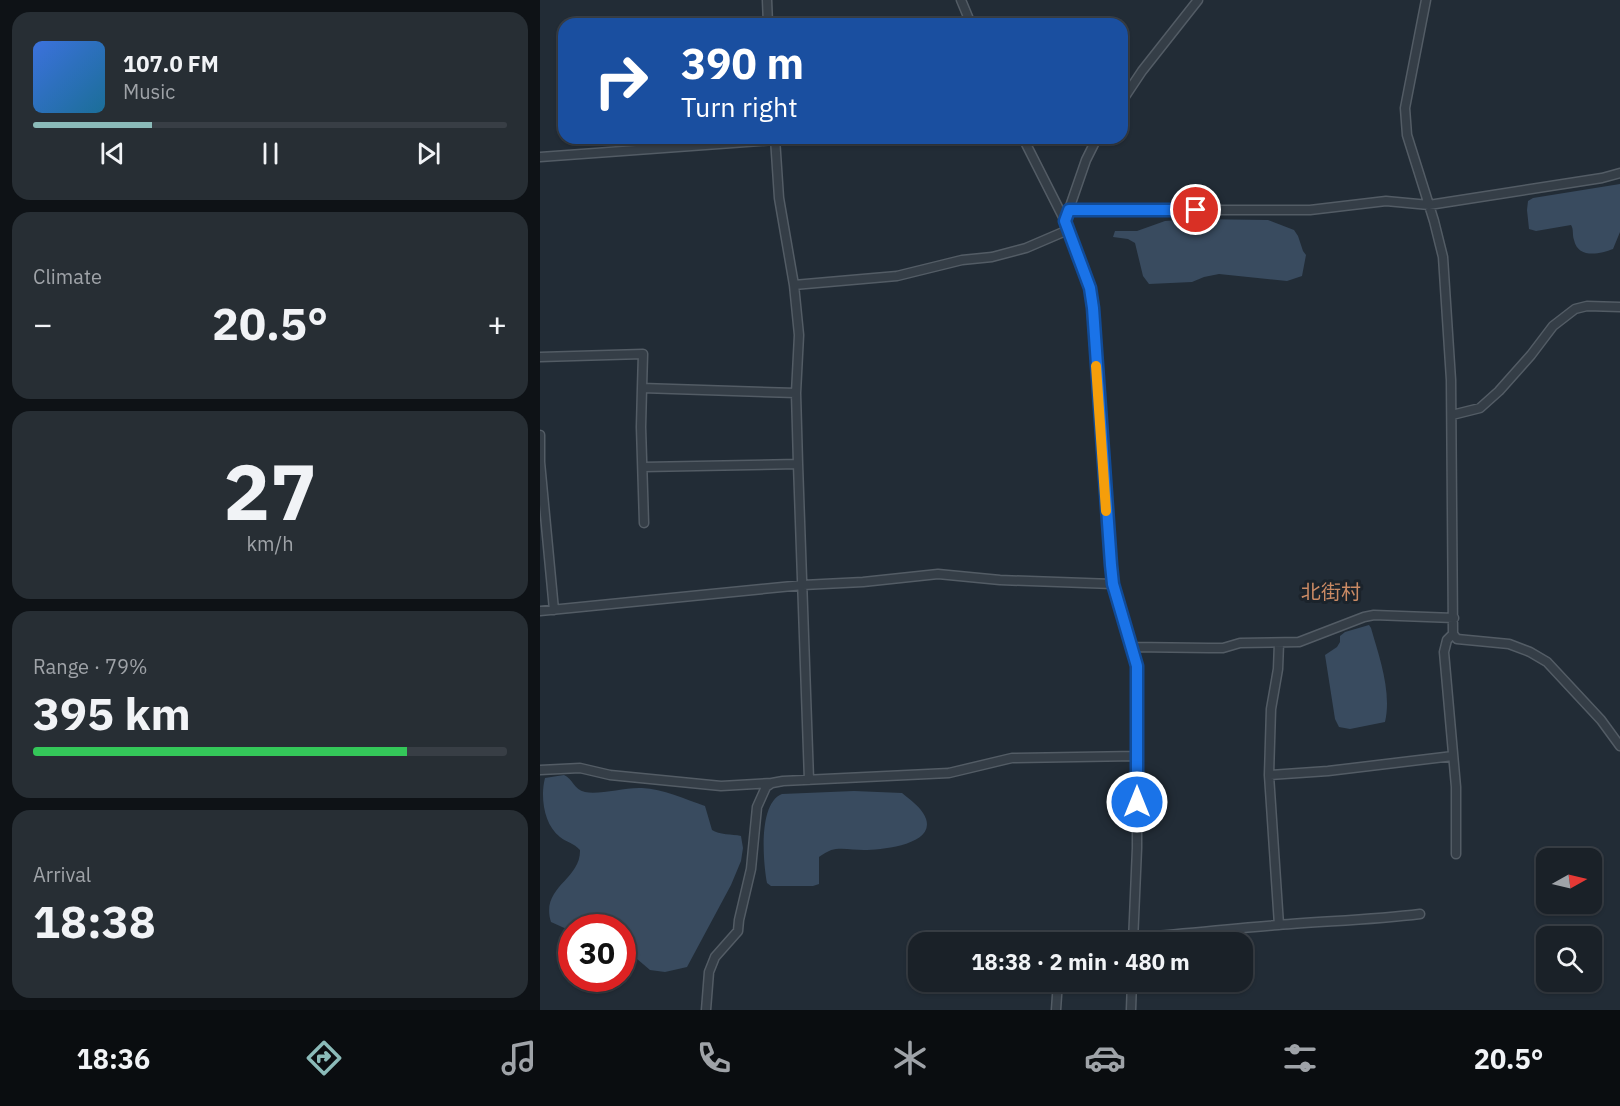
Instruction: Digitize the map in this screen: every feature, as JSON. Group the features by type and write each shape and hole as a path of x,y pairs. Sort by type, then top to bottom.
{"street":[{"path":"766,0 768,18"},
{"path":"961,0 968,18"},
{"path":"1128,92 1197,0"},
{"path":"1426,0 1405,108 1405,122 1443,257 1452,415 1454,618 1453,634 1447,640 1444,652 1456,787 1456,854"},
{"path":"540,157 710,144"},
{"path":"775,144 779,198 794,285 799,334 796,393 809,780"},
{"path":"1026,144 1067,225 1090,288 1113,584 1132,646 1137,672 1137,848 1133,932"},
{"path":"1067,225 1069,210 1093,144"},
{"path":"1069,210 1310,210 1386,201 1429,205 1602,178 1620,173"},
{"path":"794,285 897,276 962,260 992,257 1026,248 1067,225"},
{"path":"1452,415 1480,408 1499,391 1554,326 1575,309 1587,306 1620,307"},
{"path":"540,357 643,354 644,522"},
{"path":"642,388 796,393"},
{"path":"540,435 554,610"},
{"path":"643,467 798,464"},
{"path":"540,611 938,574 1000,580 1113,584"},
{"path":"1132,646 1223,648 1240,643 1299,642 1374,615 1454,618"},
{"path":"1453,634 1457,639 1509,644 1547,662 1601,720 1620,746"},
{"path":"1279,643 1278,669 1271,709 1269,775 1279,925"},
{"path":"540,770 580,768 610,775 721,786 949,773 1012,758 1137,756"},
{"path":"1269,775 1328,771 1453,756"},
{"path":"706,1010 709,972 715,957 738,931 751,868 757,807 766,788 772,783"},
{"path":"1211,932 1279,925 1377,920 1420,914"},
{"path":"1056,1010 1057,992"},
{"path":"1131,1010 1132,992"}],"water":[{"path":"1620,184 1620,232 1613,249 1585,253 1576,246 1571,225 1536,231 1529,229 1528,201 1533,198"},
{"path":"1268,220 1294,230 1306,255 1302,276 1287,281 1219,274 1192,282 1149,284 1143,276 1135,243 1128,239 1113,237 1115,231 1137,231 1165,221"},
{"path":"1369,625 1386,686 1385,722 1350,729 1339,727 1335,719 1325,655 1337,647 1340,636 1345,632"},
{"path":"564,775 578,789 585,792 642,788 658,790 705,806 712,830 715,832 741,836 743,848 741,861 731,885 687,967 665,972 650,970 636,958 636,914 558,914 558,925 551,922 549,910 551,900 574,869 579,860 580,850 562,839 550,825 543,802 545,778"},
{"path":"854,791 902,793 923,813 927,823 925,832 908,843 896,846 873,850 836,849 827,852 819,857 819,884 813,886 771,886 767,883 764,834 769,809 774,800 782,794"}],"slow traffic":[{"path":"1096,366 1106,511"}],"district":[{"name":"北街村","path":"1331,592"}],"route":[{"path":"1137,802 1137,666 1113,584 1105,500 1093,308 1090,288 1065,221 1069,210 1196,210"}]}
